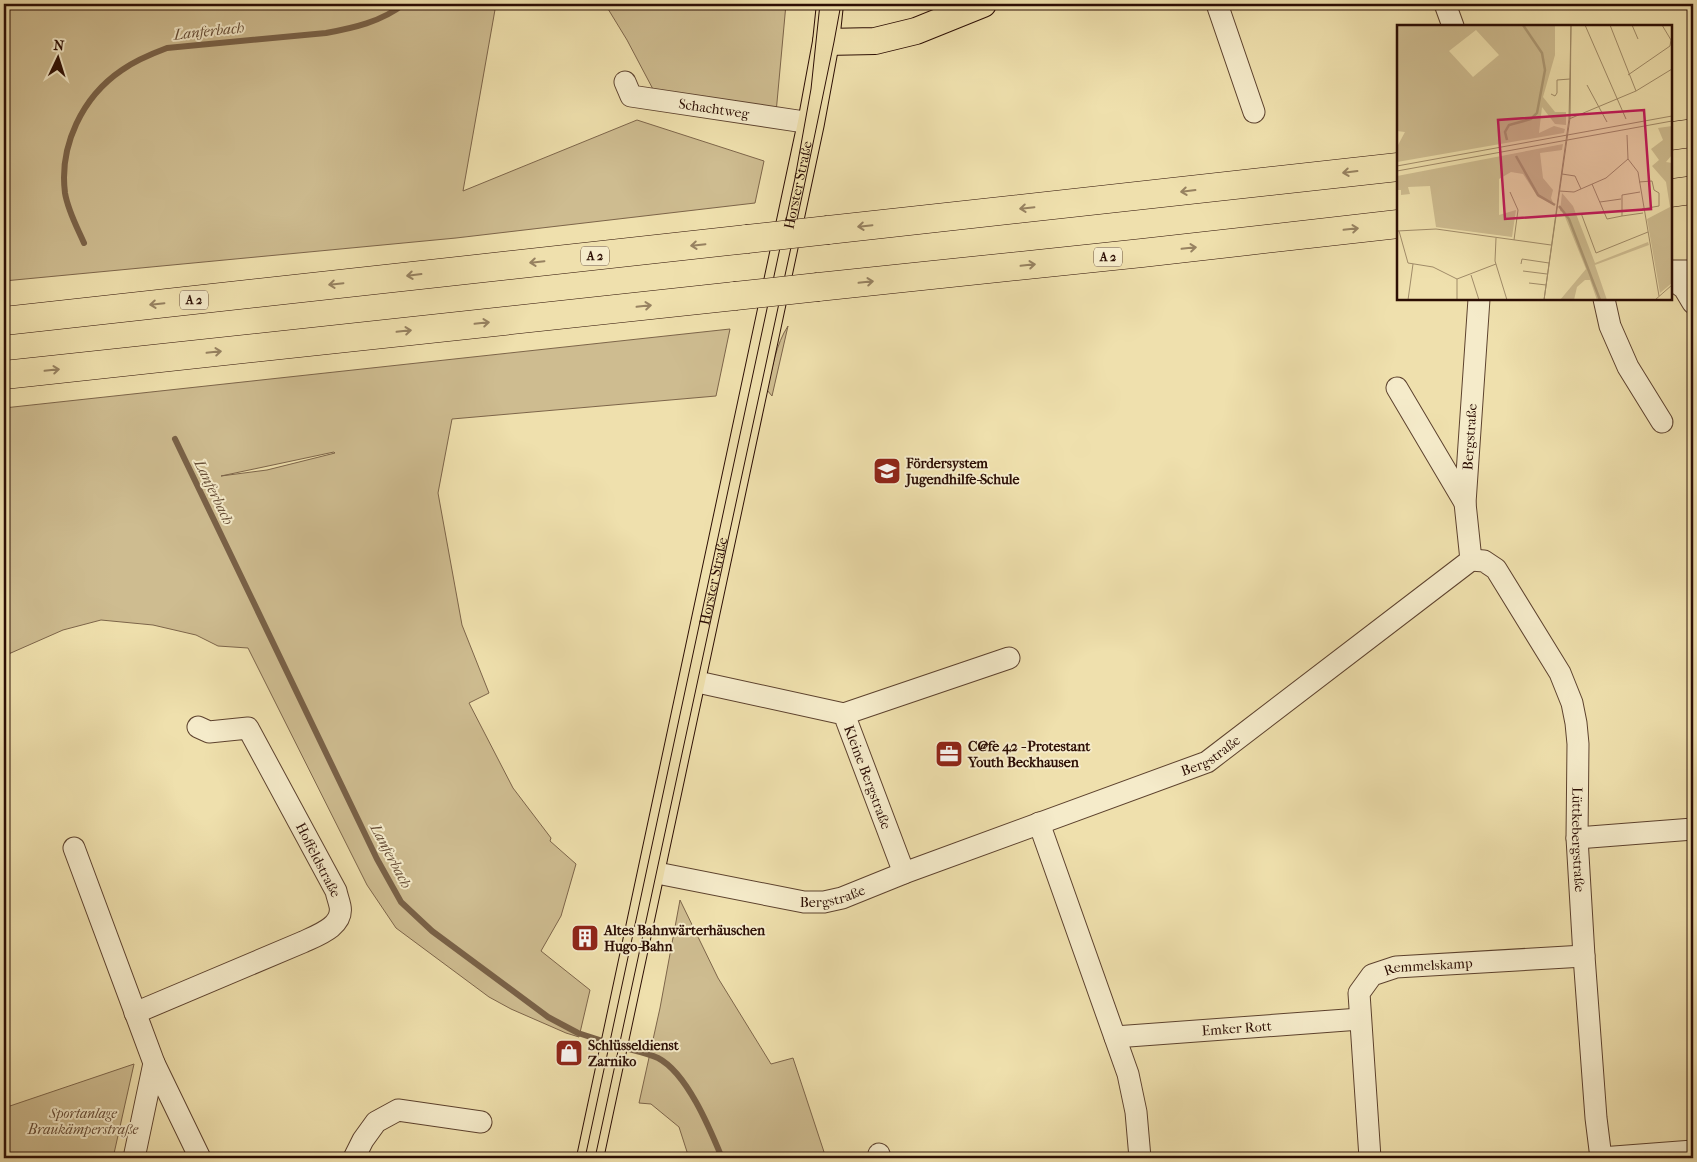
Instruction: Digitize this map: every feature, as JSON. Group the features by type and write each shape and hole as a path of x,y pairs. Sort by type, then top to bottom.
{"highway":[{"path":"1672,136 1693,133"},
{"name":"A 2","path":"4,321 1397,167"},
{"path":"1672,193 1693,190"},
{"name":"A 2","path":"4,375 1397,224"}],"main road":[{"name":"Horster Straße","path":"590,1158 811,123 826,42 830,4"},
{"path":"826,42 875,41 916,31 983,4"}],"street":[{"path":"1217,4 1254,112"},
{"path":"1445,4 1453,25"},
{"name":"Schachtweg","path":"625,82 631,96 811,123"},
{"path":"1672,271 1693,271"},
{"path":"1672,280 1684,288 1693,302"},
{"name":"Bergstraße","path":"652,872 804,902 824,902 842,898 904,872 1207,762 1471,560 1465,503 1479,300"},
{"path":"1604,300 1610,326 1628,367 1662,422"},
{"path":"1397,388 1465,503"},
{"name":"Lüttkebergstraße","path":"1471,560 1484,561 1496,570 1560,673 1572,703 1578,744 1577,838 1584,956 1596,1118 1601,1158"},
{"path":"844,714 1009,658"},
{"name":"Kleine Bergstraße","path":"693,681 844,714 904,872"},
{"name":"Hoffeldstraße","path":"135,1013 325,932 337,923 341,908 336,891 248,728 209,732 198,727"},
{"path":"1039,823 1128,1074 1136,1112 1140,1158"},
{"path":"1577,838 1693,829"},
{"path":"74,848 154,1063 200,1158"},
{"name":"Remmelskamp","path":"1370,1158 1359,993 1372,975 1396,967 1584,956"},
{"name":"Emker Rott","path":"1115,1037 1360,1019"},
{"path":"134,1158 154,1063"},
{"path":"354,1158 363,1140 376,1122 398,1110 481,1122"},
{"path":"1601,1158 1693,1151"}],"green space":[{"path":"4,4 496,4 463,191 637,120 764,161 755,203 456,238 4,281"},
{"path":"605,4 786,4 776,113 655,93 627,40"},
{"path":"788,326 772,396 767,390 777,349"},
{"path":"730,329 716,396 452,419 438,493 462,625 489,693 469,703 513,788 551,838 550,841 576,864 561,916 541,951 590,990 579,1037 511,1009 489,997 396,928 367,885 248,648 218,646 196,635 153,625 101,620 63,630 4,656 4,408","holes":["335,453 267,470 221,476"]},
{"path":"680,900 718,978 771,1064 793,1058 826,1158 689,1158 679,1127 651,1104 639,1103 660,1008"},
{"name":"Sportanlage Braukämperstraße","path":"134,1064 113,1158 4,1158 4,1108"}],"waterway":[{"name":"Lanferbach","path":"84,243 66,200 64,175 66,158 76,124 85,108 95,94 122,70 138,60 167,48 326,33 376,20 404,4"},
{"name":"Lanferbach","path":"175,439 377,859 401,902 432,931 548,1017 578,1033 609,1043"},
{"name":"Lanferbach","path":"621,1047 658,1058 669,1065 679,1076 696,1103 722,1158"}],"tram line":[{"path":"585,1158 795,178 811,89 820,4"},
{"path":"595,1158 804,187 841,4"}],"place":[{"name":"Fördersystem Jugendhilfe-Schule","path":"887,471"},
{"name":"C@fe 42 - Protestant Youth Beckhausen","path":"949,754"},
{"name":"Altes Bahnwärterhäuschen Hugo-Bahn","path":"585,938"},
{"name":"Schlüsseldienst Zarniko","path":"569,1053"}]}
